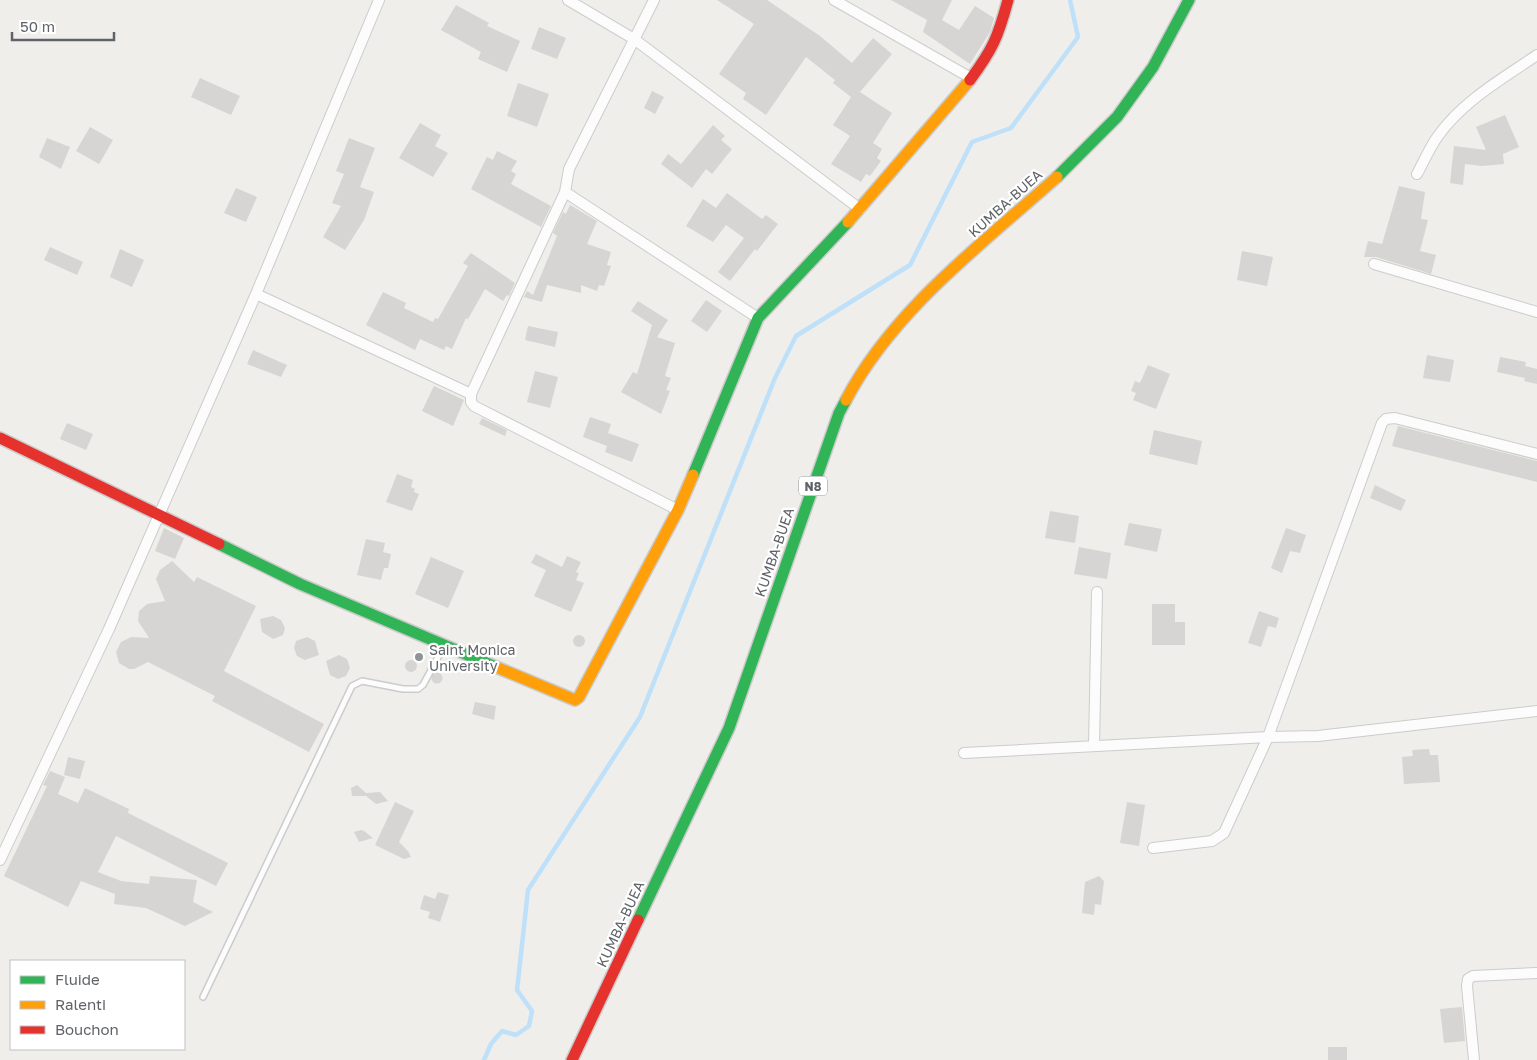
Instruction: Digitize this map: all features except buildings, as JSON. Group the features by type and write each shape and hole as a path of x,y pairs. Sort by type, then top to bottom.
{"main road":[{"path":"0,438 300,584 572,700 580,697 678,510 758,318 860,209 971,78 989,54 999,35 1008,0"},
{"name":"KUMBA-BUEA","path":"572,1060 729,728 839,413 857,379 917,303 1073,162 1117,117 1153,67 1189,0"}],"street":[{"path":"0,860 109,629 256,294 379,0"},
{"path":"568,0 634,39 860,209"},
{"path":"654,0 569,169 565,192 472,394 471,402 474,406 678,510"},
{"path":"834,0 971,78"},
{"path":"1417,174 1437,137 1467,103 1537,55"},
{"path":"565,192 758,318"},
{"path":"1374,264 1537,312"},
{"path":"256,294 472,394"},
{"path":"1152,848 1212,841 1224,833 1268,737 1382,423 1386,418 1395,418 1537,454"},
{"path":"1094,746 1097,592"},
{"path":"964,753 1318,736 1537,711"},
{"path":"1474,1060 1467,986 1468,979 1473,976 1537,974"}],"lane":[{"path":"203,997 352,686 362,681 418,689 423,685 444,645"}],"waterway":[{"path":"484,1060 491,1044 502,1031 516,1035 529,1026 532,1011 517,990 528,890 640,717 775,378 796,336 910,265 972,142 1011,128 1078,37 1070,0"}],"traffic: fast":[{"path":"1057,177 1117,117 1153,67 1189,0"},
{"path":"693,475 758,318 848,222"},
{"path":"638,920 729,728 839,413 846,400"},
{"path":"219,544 300,584 496,667"}],"traffic: slow":[{"path":"848,222 970,80"},
{"path":"846,400 888,336 914,307 970,253 1057,177"},
{"path":"496,667 575,700 579,697 678,510 693,475"}],"traffic: jam":[{"path":"970,80 994,42 1008,0"},
{"path":"0,438 219,544"},
{"path":"572,1060 638,920"}],"place":[{"name":"Saint Monica University","path":"419,657"}]}
